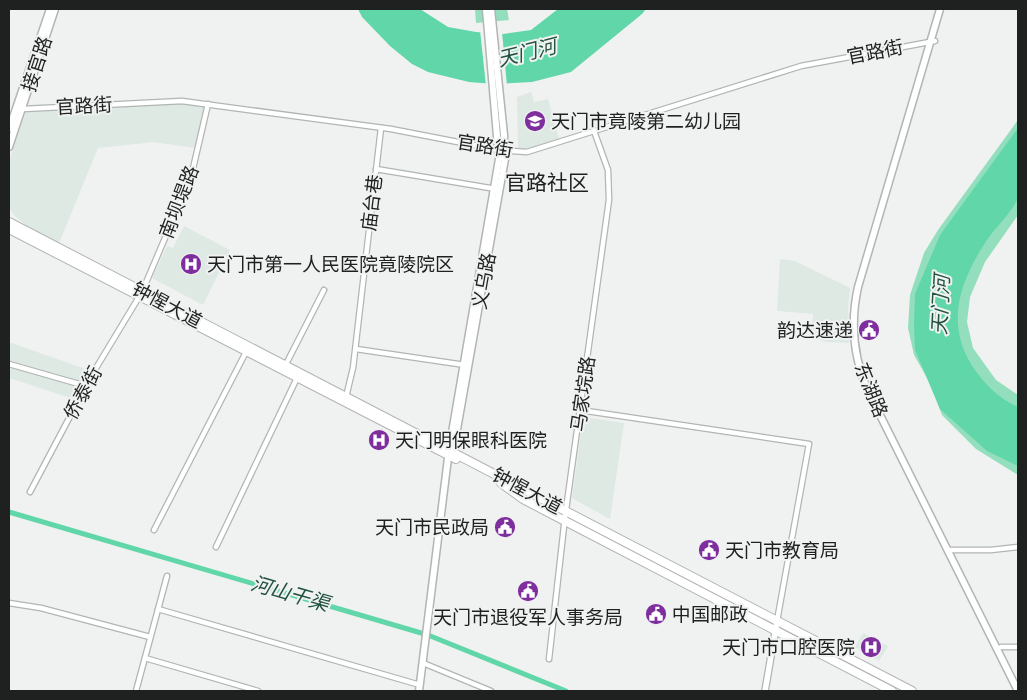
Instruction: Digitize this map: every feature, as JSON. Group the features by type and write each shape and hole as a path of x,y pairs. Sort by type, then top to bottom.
{"highway":[{"name":"钟惺大道","path":"9,223 141,294 286,364 413,434"},
{"name":"钟惺大道","path":"141,294 245,354 451,453 637,552 721,590 776,624"},
{"name":"钟惺大道","path":"637,552 697,588 776,624 908,690 920,691"},
{"path":"776,624 892,691"}],"main road":[{"name":"接官路","path":"9,129 50,9"},
{"name":"接官路","path":"9,147 55,9"},
{"path":"486,9 490,23"},
{"path":"490,23 491,9"},
{"name":"东湖路","path":"933,41 940,9"},
{"name":"东湖路","path":"944,9 860,288 857,332 862,365 872,392 1018,691"},
{"name":"义乌路","path":"420,688 451,453 502,151 490,23"},
{"name":"东湖路","path":"949,550 1018,681"}],"street":[{"name":"官路街","path":"23,109 175,101 381,128 502,151 535,150 801,66 933,41"},
{"name":"南坝堤路","path":"141,294 191,177 208,104"},
{"name":"庙台巷","path":"347,396 356,348 381,128"},
{"name":"马家垸路","path":"549,659 566,515 610,195 608,170 594,131"},
{"path":"376,169 497,189"},
{"path":"286,364 324,290"},
{"name":"侨泰街","path":"30,492 86,386 141,294"},
{"path":"356,348 467,365"},
{"path":"154,530 245,354"},
{"path":"9,364 86,386"},
{"path":"216,547 296,380"},
{"path":"580,410 809,444 765,691"},
{"path":"949,550 990,550 1018,546"},
{"path":"136,691 166,576"},
{"path":"9,603 41,608 150,637"},
{"path":"158,609 420,688"},
{"path":"1001,647 1018,647"},
{"path":"144,658 258,691"},
{"path":"423,663 491,691"}],"shaded area":[{"path":"475,9 507,9 509,20 476,23"},
{"name":"天门市竟陵第二幼儿园","path":"531,92 534,102 548,99 559,139 529,148 518,148 517,97"},
{"path":"179,104 205,107 196,148 154,142 98,148 59,243 29,228 13,214 9,207 9,161 26,112"},
{"path":"1018,120 1018,215 985,262 970,297 967,322 973,348 996,380 1018,395 1018,475 976,449 942,415 930,383 914,355 908,328 910,295 924,253 938,230"},
{"name":"天门市第一人民医院竟陵院区","path":"184,226 230,250 203,305 152,278 167,246 173,248"},
{"path":"780,259 795,261 850,288 848,308 849,343 827,342 811,337 813,314 777,311"},
{"path":"9,342 91,371 77,400 9,378"},
{"path":"583,417 624,423 610,519 572,498"},
{"name":"天门市口腔医院","path":"863,633 888,646 879,661 855,647"}],"water":[{"name":"天门河","path":"358,9 420,9 448,27 503,34 531,30 558,9 646,9 571,72 532,82 494,84 469,82 428,72 412,64 390,46 362,17"},
{"name":"天门河","path":"1018,128 1019,177 1017,200 1011,211 987,240 970,270 960,300 958,316 963,348 971,364 991,389 1018,407 1018,466 987,451 940,409 915,350 914,325 915,294 940,235"}],"pier":[{"path":"480,30 502,32 507,86 486,86"}],"waterway":[{"name":"河山干渠","path":"9,512 428,635 566,691"}],"place":[{"name":"天门市竟陵第二幼儿园","path":"535,121"},
{"name":"天门市第一人民医院竟陵院区","path":"191,264"},
{"name":"韵达速递","path":"869,330"},
{"name":"天门明保眼科医院","path":"379,440"},
{"name":"天门市民政局","path":"505,527"},
{"name":"天门市教育局","path":"709,550"},
{"name":"天门市退役军人事务局","path":"528,591"},
{"name":"中国邮政","path":"656,614"},
{"name":"天门市口腔医院","path":"871,647"}],"district":[{"name":"官路社区","path":"547,183"}]}
